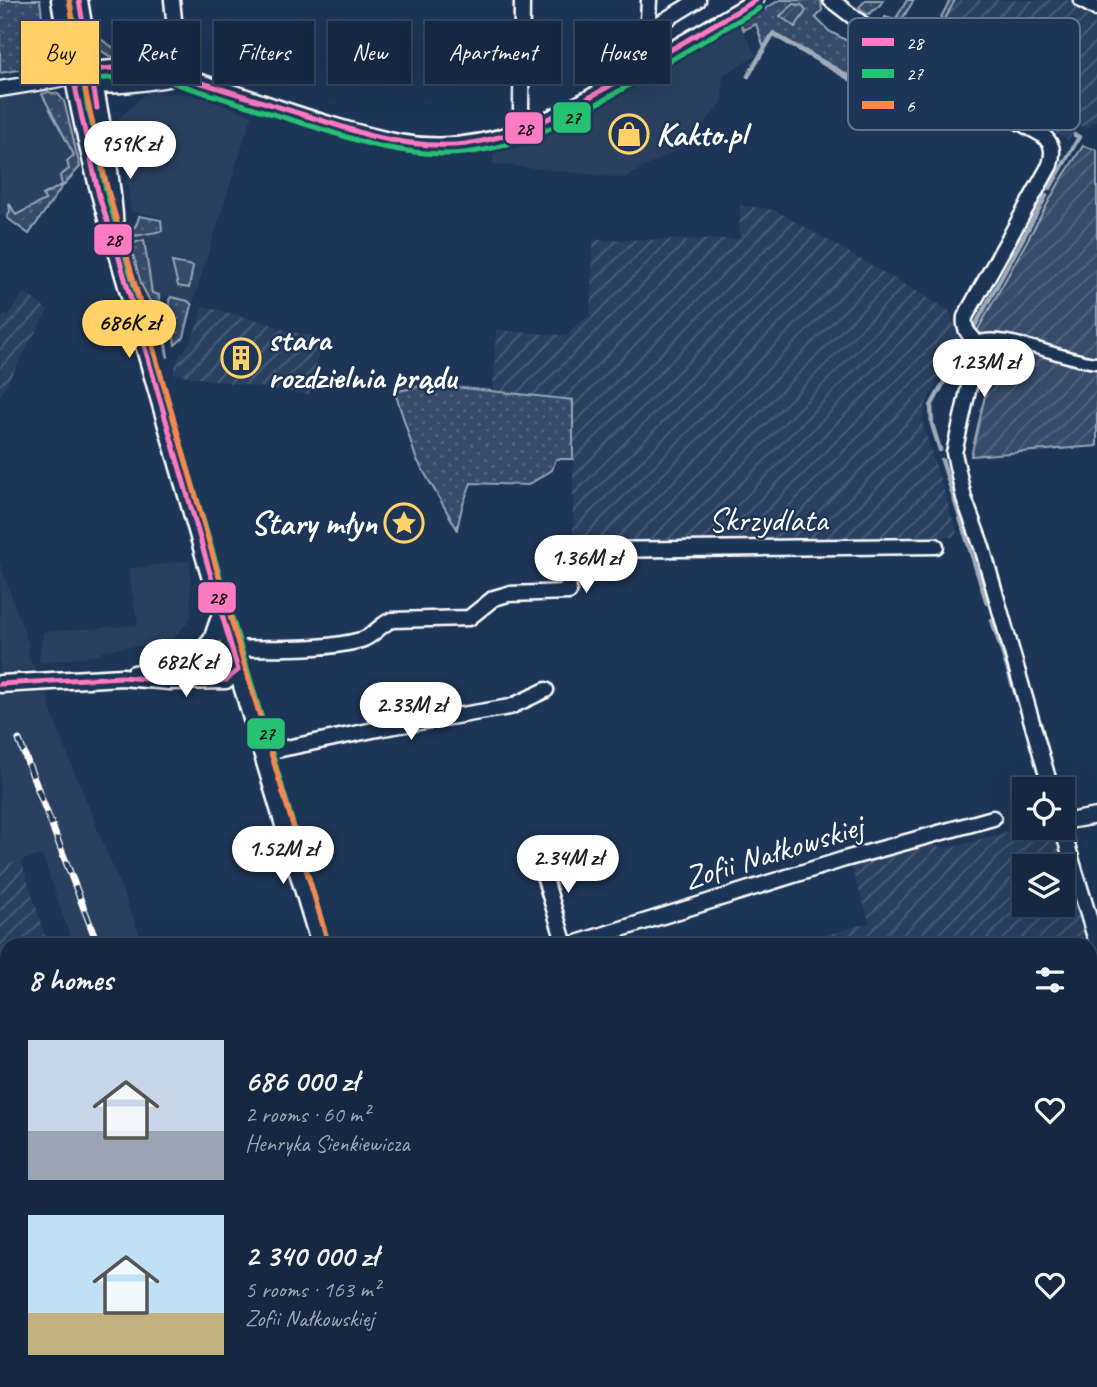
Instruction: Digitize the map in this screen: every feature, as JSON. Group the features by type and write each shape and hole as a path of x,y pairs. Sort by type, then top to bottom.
{"street":[{"path":"60,0 64,21"},
{"path":"79,0 82,21"},
{"path":"172,0 174,21"},
{"path":"522,0 521,109 527,129"},
{"path":"648,21 649,0"},
{"path":"670,51 757,0"},
{"path":"831,0 855,18"},
{"path":"1081,0 1097,9"},
{"path":"662,21 690,2"},
{"path":"200,82 351,130 401,142 452,145 495,139 527,129 562,113 612,84"},
{"path":"0,89 30,84"},
{"path":"74,84 96,185 318,938"},
{"path":"87,84 93,87 120,84"},
{"path":"92,84 111,177 117,251"},
{"path":"97,108 120,84"},
{"path":"977,343 966,331 965,317 1054,154 1051,144 1034,130"},
{"path":"977,343 987,339 1013,342 1082,363 1097,363"},
{"path":"977,343 954,453 964,498 982,547 1048,777"},
{"name":"Skrzydlata","path":"231,649 316,646 360,640 368,638 384,623 393,620 469,618 494,598 508,594 569,592 568,564 573,557 590,550 936,546"},
{"path":"193,661 212,640 221,614"},
{"path":"122,677 193,661 215,663 238,670"},
{"path":"0,684 122,677 170,681 226,680 238,670"},
{"path":"262,753 383,728 510,707 546,690"},
{"path":"1075,820 1097,816"},
{"name":"Zofii Nałkowskiej","path":"590,938 845,859 993,818"},
{"path":"1066,840 1095,938"},
{"path":"538,856 565,938"}],"shaded area":[{"path":"955,0 1070,0 1097,15 1097,123 1094,121 1090,127 1080,126 1080,18 946,18"},
{"path":"741,25 756,56 723,75 722,102 688,144 624,178 492,164 494,153 551,135 639,84 670,84 670,66"},
{"path":"44,89 45,96 63,103 78,168 29,234 0,213 0,96"},
{"path":"147,92 187,93 252,115 192,305 187,301 152,293 141,284 129,237 155,232 162,226 160,217 131,211 119,118"},
{"path":"1050,130 1075,130 1068,140"},
{"path":"740,205 775,210 949,310 959,340 925,406 923,425 957,533 953,537 577,540 573,535 573,400 493,390 496,330 568,336 572,329 590,315 593,240 739,239"},
{"path":"24,292 48,310 0,396 0,320 5,314 8,316"},
{"path":"203,306 320,338 321,345 310,395 173,374 178,358 195,331"},
{"path":"190,560 191,618 171,642 103,650 99,655 40,663 43,632 138,625 128,569"},
{"path":"0,563 28,643 28,657 36,670 0,672"},
{"path":"45,693 49,697 56,725 141,938 71,938 42,855 0,866 0,696"},
{"path":"1012,830 1012,840 1060,840 1064,854 1012,854 1012,917 1075,917 1075,897 1085,935 1097,934 1097,938 816,938 870,922 851,867 929,845 949,848"},
{"path":"21,860 46,938 0,938 0,866"}],"green space":[{"path":"0,0 40,0 43,21 21,21 21,70 0,73"},
{"path":"780,0 821,0 822,10 816,18 829,31 848,41 848,75 773,32 764,48 756,24 744,30 740,23"},
{"path":"866,0 883,0 869,14 859,7"},
{"path":"907,0 914,0 903,18 896,18"},
{"path":"950,0 955,0 946,18 941,18"},
{"path":"794,4 803,6 806,11 795,27 780,16"},
{"path":"99,38 113,48 113,57 99,47"},
{"path":"42,94 58,94 64,101 80,167 61,188 29,234 7,218 9,203 16,215 45,200 43,195 62,185 60,176 69,169 67,161 74,155"},
{"path":"1083,146 1097,150 1097,446 971,456 999,336 976,333 1059,183"},
{"path":"139,216 161,220 162,231 129,237 127,224 129,229 133,228"},
{"path":"144,240 152,293 159,295 168,358 158,317 141,284 130,244"},
{"path":"172,262 193,266 189,288 178,286"},
{"path":"171,297 188,301 192,305 184,337 175,345 169,300"},
{"path":"428,384 573,400 573,459 556,459 552,470 528,485 471,483 457,529 416,458 395,392"}],"waterway":[{"path":"748,76 773,34 848,78"},
{"path":"1050,188 1079,137 1075,135"},
{"path":"972,331 1046,196"},
{"path":"940,450 932,424 931,406 967,340"},
{"path":"942,460 987,603"},
{"path":"992,620 1021,711 1025,710"}],"railway":[{"path":"19,740 95,938"}],"transit line":[{"name":"6","path":"69,0 107,187 239,647 327,938"},
{"name":"28","path":"79,0 97,108"},
{"name":"28","path":"0,684 122,677 170,681 226,680 238,670 99,196 73,77 91,70 161,66 180,76 371,136 418,144 466,144 515,132 562,112 756,0"},
{"name":"27","path":"70,1 88,110"},
{"name":"27","path":"327,938 107,194 83,82 159,75 177,84 369,144 416,152 464,153 515,142 564,122 760,8"}],"place":[{"name":"Kakto.pl","path":"629,134"},
{"name":"stara rozdzielnia prądu","path":"241,358"},
{"name":"Stary młyn","path":"404,523"}]}
